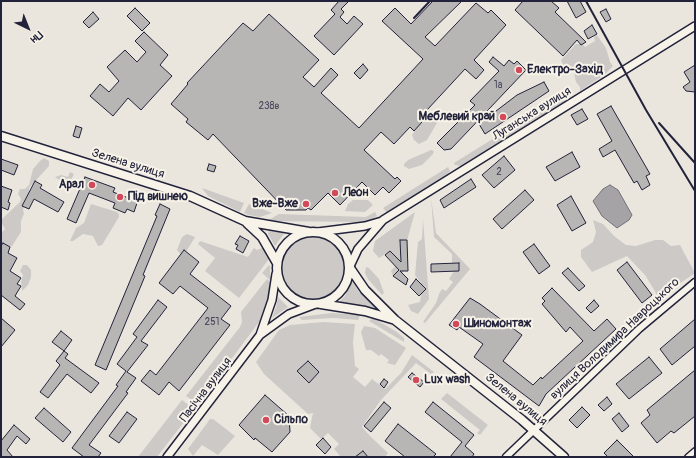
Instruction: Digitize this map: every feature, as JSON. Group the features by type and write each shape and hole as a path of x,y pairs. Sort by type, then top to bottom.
{"main road":[{"name":"Луганська вулиця","path":"318,232 359,227 382,221 695,26"},
{"name":"Зелена вулиця","path":"1,136 184,194 245,221 309,232"},
{"name":"Зелена вулиця","path":"245,221 262,237 277,263"},
{"name":"Луганська вулиця","path":"350,267 358,249 382,221"},
{"path":"309,232 318,232 330,236 339,242 346,252 350,267 348,279 342,290 332,299 317,304 299,302 289,295 281,286 276,274 277,263 281,250 288,242 297,236 309,232"},
{"name":"Зелена вулиця","path":"350,267 365,290 394,320 534,430 564,457"},
{"name":"Пасічна вулиця","path":"260,335 272,300 276,274"},
{"name":"Зелена вулиця","path":"317,304 365,311 394,320"},
{"name":"Пасічна вулиця","path":"168,457 260,335 290,314 317,304"}],"street":[{"name":"вулиця Володимира Навроцького","path":"506,457 639,329 695,282"},
{"path":"688,457 695,450"}],"shaded area":[{"path":"597,35 606,48 610,62 613,66 604,75 580,91 580,87 576,82 573,68 563,65 561,60 576,44 583,44 585,47 595,41 594,37"},
{"path":"562,96 564,102 461,166 455,165 454,163"},
{"path":"432,117 438,120 437,123 427,140 419,144 414,140 412,135 419,125"},
{"path":"431,150 434,151 433,154 422,165 409,169 404,166 408,160"},
{"path":"44,158 49,161 49,166 29,188 29,199 23,209 24,214 21,221 21,232 12,246 8,249 1,250 1,233 5,229 2,224 2,219 20,202 21,199 18,194 20,189 25,189 29,185 33,169"},
{"path":"448,167 450,171 446,176 387,213 383,208"},
{"path":"70,172 74,174 68,186 55,177 61,175 68,177"},
{"path":"610,185 618,190 632,215 629,220 617,228 602,216 593,201 603,189"},
{"path":"202,188 244,203 240,212 208,196"},
{"path":"431,198 436,233 470,269 425,323 423,322 436,303 442,289 446,291 453,282 449,279 454,271 459,271 459,263 452,263 452,254 434,237"},
{"path":"353,200 368,200 373,205 365,212 345,211 348,204"},
{"path":"91,204 117,212 119,214 119,217 102,245 98,246 93,236 83,234 73,241 70,241 76,228 84,223"},
{"path":"249,204 272,213 260,217 244,213"},
{"path":"375,212 377,216 370,220 360,222 267,221 279,214 366,217"},
{"path":"415,212 408,237 405,257 401,258 400,261 405,269 401,275 393,276 391,271 397,264 392,258 394,255 390,251 379,258 373,251 375,241"},
{"path":"423,219 429,299 418,314 411,311 408,305 420,302 421,283 415,275 418,242 422,239"},
{"path":"593,220 603,224 614,236 626,245 636,246 655,240 663,240 671,246 680,245 695,273 673,288 658,304 656,293 645,275 627,256 592,272 581,257 581,250 593,242 596,232"},
{"path":"269,231 285,232 275,246 268,234"},
{"path":"187,234 195,237 183,257 177,250 182,237"},
{"path":"313,237 330,242 335,246 339,251 344,268 339,285 335,290 330,294 313,299 296,294 291,290 287,285 282,268 287,251 291,246 296,242"},
{"path":"200,241 248,257 254,248 257,250 262,248 261,243 266,247 269,259 239,298 205,271 215,258 198,244"},
{"path":"23,265 27,265 31,270 31,277 28,285 22,291 21,282 23,275 20,271"},
{"path":"269,265 270,266 270,280 262,273"},
{"path":"366,267 369,268 379,279 384,293 382,295 368,279 365,273"},
{"path":"267,279 272,283 262,318 198,404 186,396 240,327 242,322 241,312"},
{"path":"352,281 359,292 378,310 338,303 345,296"},
{"path":"278,297 288,307 272,318 276,307"},
{"path":"332,313 360,315 358,320 333,318 302,320 299,317"},
{"path":"373,318 397,332 404,338 404,342 369,321"},
{"path":"323,322 355,324 353,342 355,366 359,369 353,377 365,387 372,379 385,389 401,373 412,355 434,372 431,374 416,363 381,400 362,427 388,453 385,457 341,457 334,449 339,444 328,433 321,439 310,428 313,413 308,414 264,374 256,362 279,330 290,325"},
{"path":"364,326 375,328 406,348 395,365 387,363 389,360 381,354 379,356 371,350 366,350 361,332"},
{"path":"447,393 488,425 480,435 477,433 480,430 441,399"},
{"path":"182,400 194,409 157,457 138,457"},
{"path":"210,419 213,419 235,436 218,455 202,445 193,456 188,449"}],"building":[{"path":"339,1 349,1 341,9 344,12 340,17 347,24 354,16 363,24 334,55 314,36 335,14 331,10"},
{"path":"433,1 462,1 425,37 435,46 476,3 488,13 491,10 506,25 474,60 484,70 476,79 465,69 427,110 430,113 414,131 410,127 394,144 381,132 364,150 395,179 397,177 401,181 389,193 383,187 375,195 362,182 340,205 328,193 311,210 308,208 306,210 286,210 213,134 208,140 186,122 188,119 171,104 188,84 187,83 243,23 253,31 269,14 319,60 303,77 314,87 331,68 338,75 321,93 359,128 423,59 382,21 395,8 411,24"},
{"path":"523,1 551,1 559,8 555,12 586,42 581,45 577,40 563,56 515,10"},
{"path":"567,1 580,1 586,12 576,18"},
{"path":"135,8 150,23 142,31 127,16"},
{"path":"606,9 611,19 606,22 600,12"},
{"path":"93,12 99,19 89,28 83,22"},
{"path":"592,25 597,34 588,39 584,31"},
{"path":"144,32 168,55 160,65 172,76 141,110 128,98 113,116 90,96 100,84 109,92 119,81 107,67 125,50 137,62 146,52 135,41"},
{"path":"493,57 504,66 509,60 514,64 517,61 526,70 451,149 444,150 437,143 475,105 470,101 499,71 489,62"},
{"path":"363,64 368,70 360,79 354,73"},
{"path":"695,65 695,92 686,91 683,87 690,82 684,72"},
{"path":"544,82 549,91 485,134 479,124 517,95"},
{"path":"611,106 650,174 646,176 650,185 642,190 637,181 634,183 615,150 603,157 599,149 612,141 597,114"},
{"path":"582,109 588,119 577,125 571,115"},
{"path":"76,126 82,128 79,138 73,136"},
{"path":"572,152 580,167 555,181 546,167"},
{"path":"504,156 515,170 494,188 482,175"},
{"path":"1,159 18,165 14,175 1,170"},
{"path":"209,164 216,166 214,172 207,170"},
{"path":"85,177 115,188 113,192 131,199 132,194 139,197 134,212 127,209 125,213 113,208 115,203 89,193 76,223 67,219"},
{"path":"471,179 476,187 444,208 440,200"},
{"path":"35,181 42,185 40,188 64,202 58,212 34,199 29,209 22,206"},
{"path":"1,186 12,190 8,202 10,203 8,210 1,207"},
{"path":"525,190 534,200 502,229 493,219"},
{"path":"571,196 586,223 572,231 557,205"},
{"path":"160,204 170,209 143,275 145,276 106,370 95,365 157,216 155,215"},
{"path":"240,236 249,241 243,253 236,249 238,245 235,244"},
{"path":"400,240 407,240 408,271 400,271 408,279 406,285 393,276 399,270 385,255 390,251 401,262"},
{"path":"3,243 10,247 8,253 17,258 10,271 21,278 17,284 21,286 15,296 25,304 20,310 1,295 1,246"},
{"path":"534,244 550,266 539,274 523,252"},
{"path":"184,250 199,262 190,274 231,306 221,319 230,325 179,391 169,382 159,395 141,381 150,370 156,375 208,308 180,286 173,294 159,283"},
{"path":"627,262 652,295 642,303 617,270"},
{"path":"459,263 459,271 431,272 431,264"},
{"path":"568,268 585,286 579,291 562,273"},
{"path":"416,279 426,289 419,296 410,287"},
{"path":"552,288 594,331 607,319 616,329 546,394 539,406 474,357 483,344 459,327 457,330 449,325 470,298 480,304 522,335 503,361 533,385 541,377 542,379 583,341 570,327 566,332 542,304 545,301 542,298"},
{"path":"158,300 167,307 141,341 148,345 127,372 136,378 126,392 128,393 89,445 101,453 98,457 84,457 72,448 118,386 116,385 126,371 117,364 137,337 133,334"},
{"path":"594,300 599,306 591,313 586,308"},
{"path":"1,318 15,330 1,347"},
{"path":"695,319 695,346 672,365 660,349"},
{"path":"61,331 72,340 64,351 52,342"},
{"path":"64,351 68,354 65,358 99,383 91,393 67,374 48,398 40,392 60,365 56,361"},
{"path":"649,357 662,373 629,399 616,384"},
{"path":"308,361 319,372 309,383 297,371"},
{"path":"695,370 695,416 674,433 671,431 657,443 641,423 650,415 647,410"},
{"name":"Lux wash","path":"412,373 424,382 420,387 408,377"},
{"path":"384,379 388,382 384,388 380,384"},
{"name":"Сільпо","path":"265,395 289,416 290,432 272,452 255,438 254,440 239,425"},
{"path":"607,397 612,404 604,411 598,405"},
{"path":"384,402 391,408 371,432 364,426"},
{"path":"433,402 474,435 465,446 474,454 472,457 450,457 462,442 425,412"},
{"path":"582,407 590,415 577,428 569,420"},
{"path":"44,408 71,432 63,442 35,418"},
{"path":"127,412 137,419 119,443 109,436"},
{"path":"619,413 629,426 622,432 612,419"},
{"path":"398,424 436,454 433,457 405,457 385,441"},
{"path":"14,425 30,439 26,444 17,436 7,450 13,457 1,457 1,441"},
{"path":"323,438 331,447 325,454 316,445"},
{"path":"617,440 634,457 608,457 604,453"},
{"path":"363,451 368,457 355,457"}],"railway":[{"path":"414,18 430,1"},
{"path":"586,1 646,110 695,191"},
{"path":"659,123 695,163"}],"place":[{"name":"Електро-Захід","path":"519,70"},
{"name":"Меблевий край","path":"503,117"},
{"name":"Арал","path":"92,185"},
{"name":"Леон","path":"335,193"},
{"name":"Під вишнею","path":"120,197"},
{"name":"Вже-Вже","path":"306,204"},
{"name":"Шиномонтаж","path":"456,324"},
{"name":"Lux wash","path":"416,380"},
{"name":"Сільпо","path":"266,420"}]}
